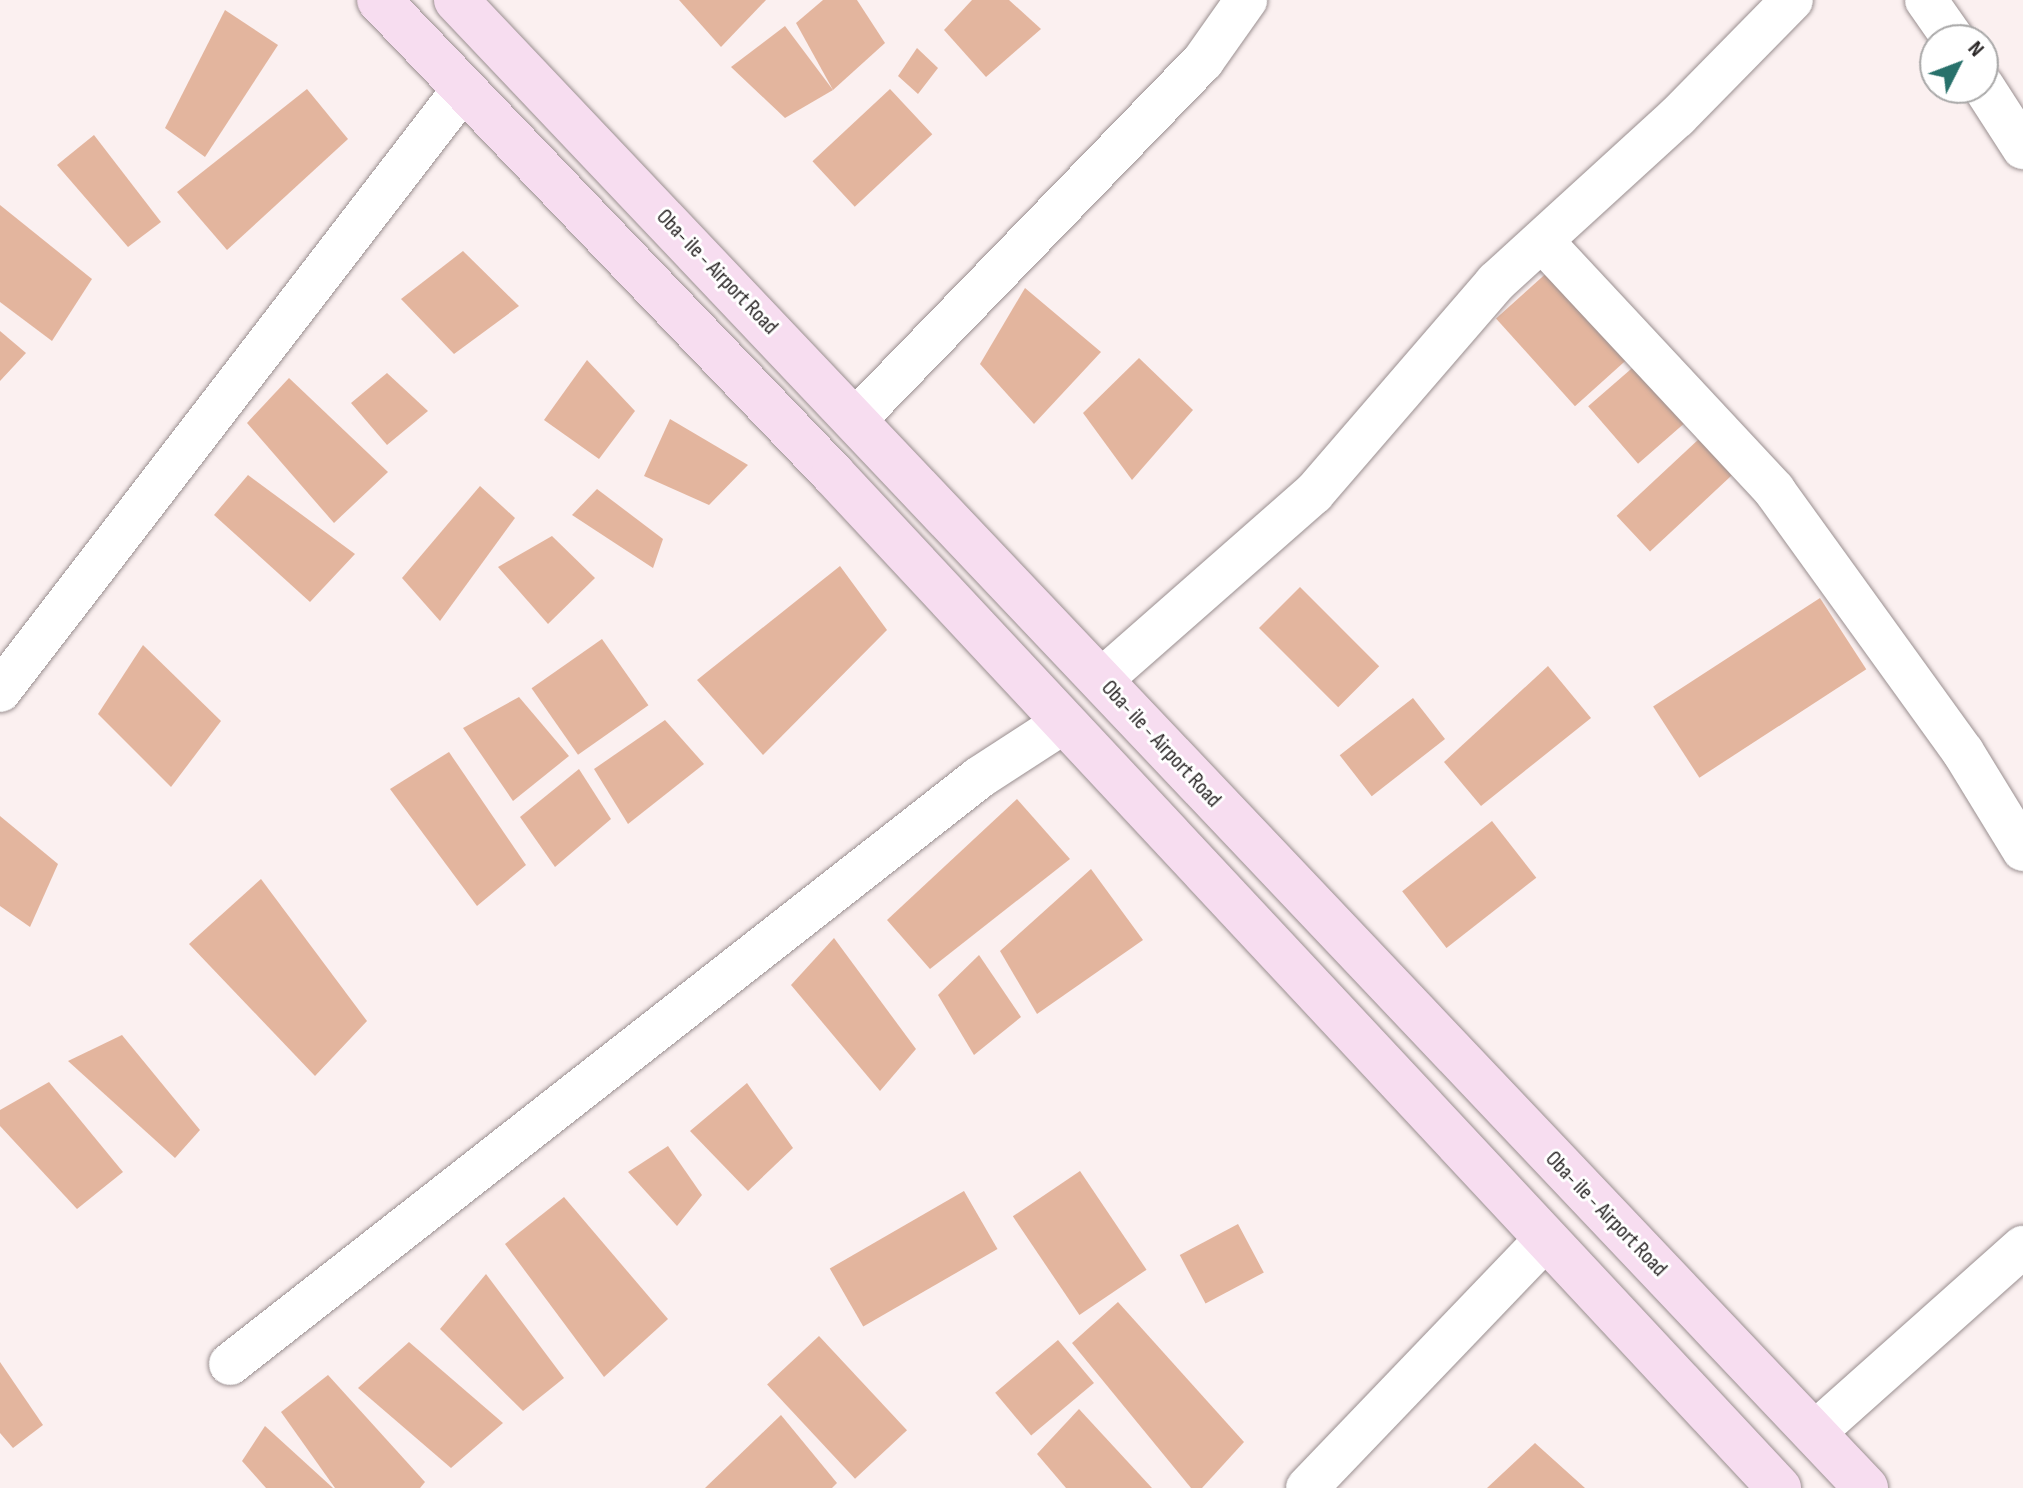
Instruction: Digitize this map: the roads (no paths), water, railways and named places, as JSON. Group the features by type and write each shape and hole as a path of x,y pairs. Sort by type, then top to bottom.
{"main road":[{"path":"379,0 461,92 833,474 1060,725 1779,1488"},
{"name":"Oba- ile - Airport Road","path":"456,0 857,418 1866,1488"},
{"path":"1629,1328 1673,1285"}],"street":[{"path":"857,418 1203,61 1246,0"},
{"path":"1101,680 1314,493 1496,282 1544,243 1792,0"},
{"path":"1926,0 1943,24"},
{"path":"0,691 461,92"},
{"path":"1995,104 2023,148"},
{"path":"1544,243 1774,490 1963,752 2023,850"},
{"path":"230,1364 968,787 1060,725"},
{"path":"1307,1488 1546,1239"},
{"path":"1814,1433 2023,1247"}]}
